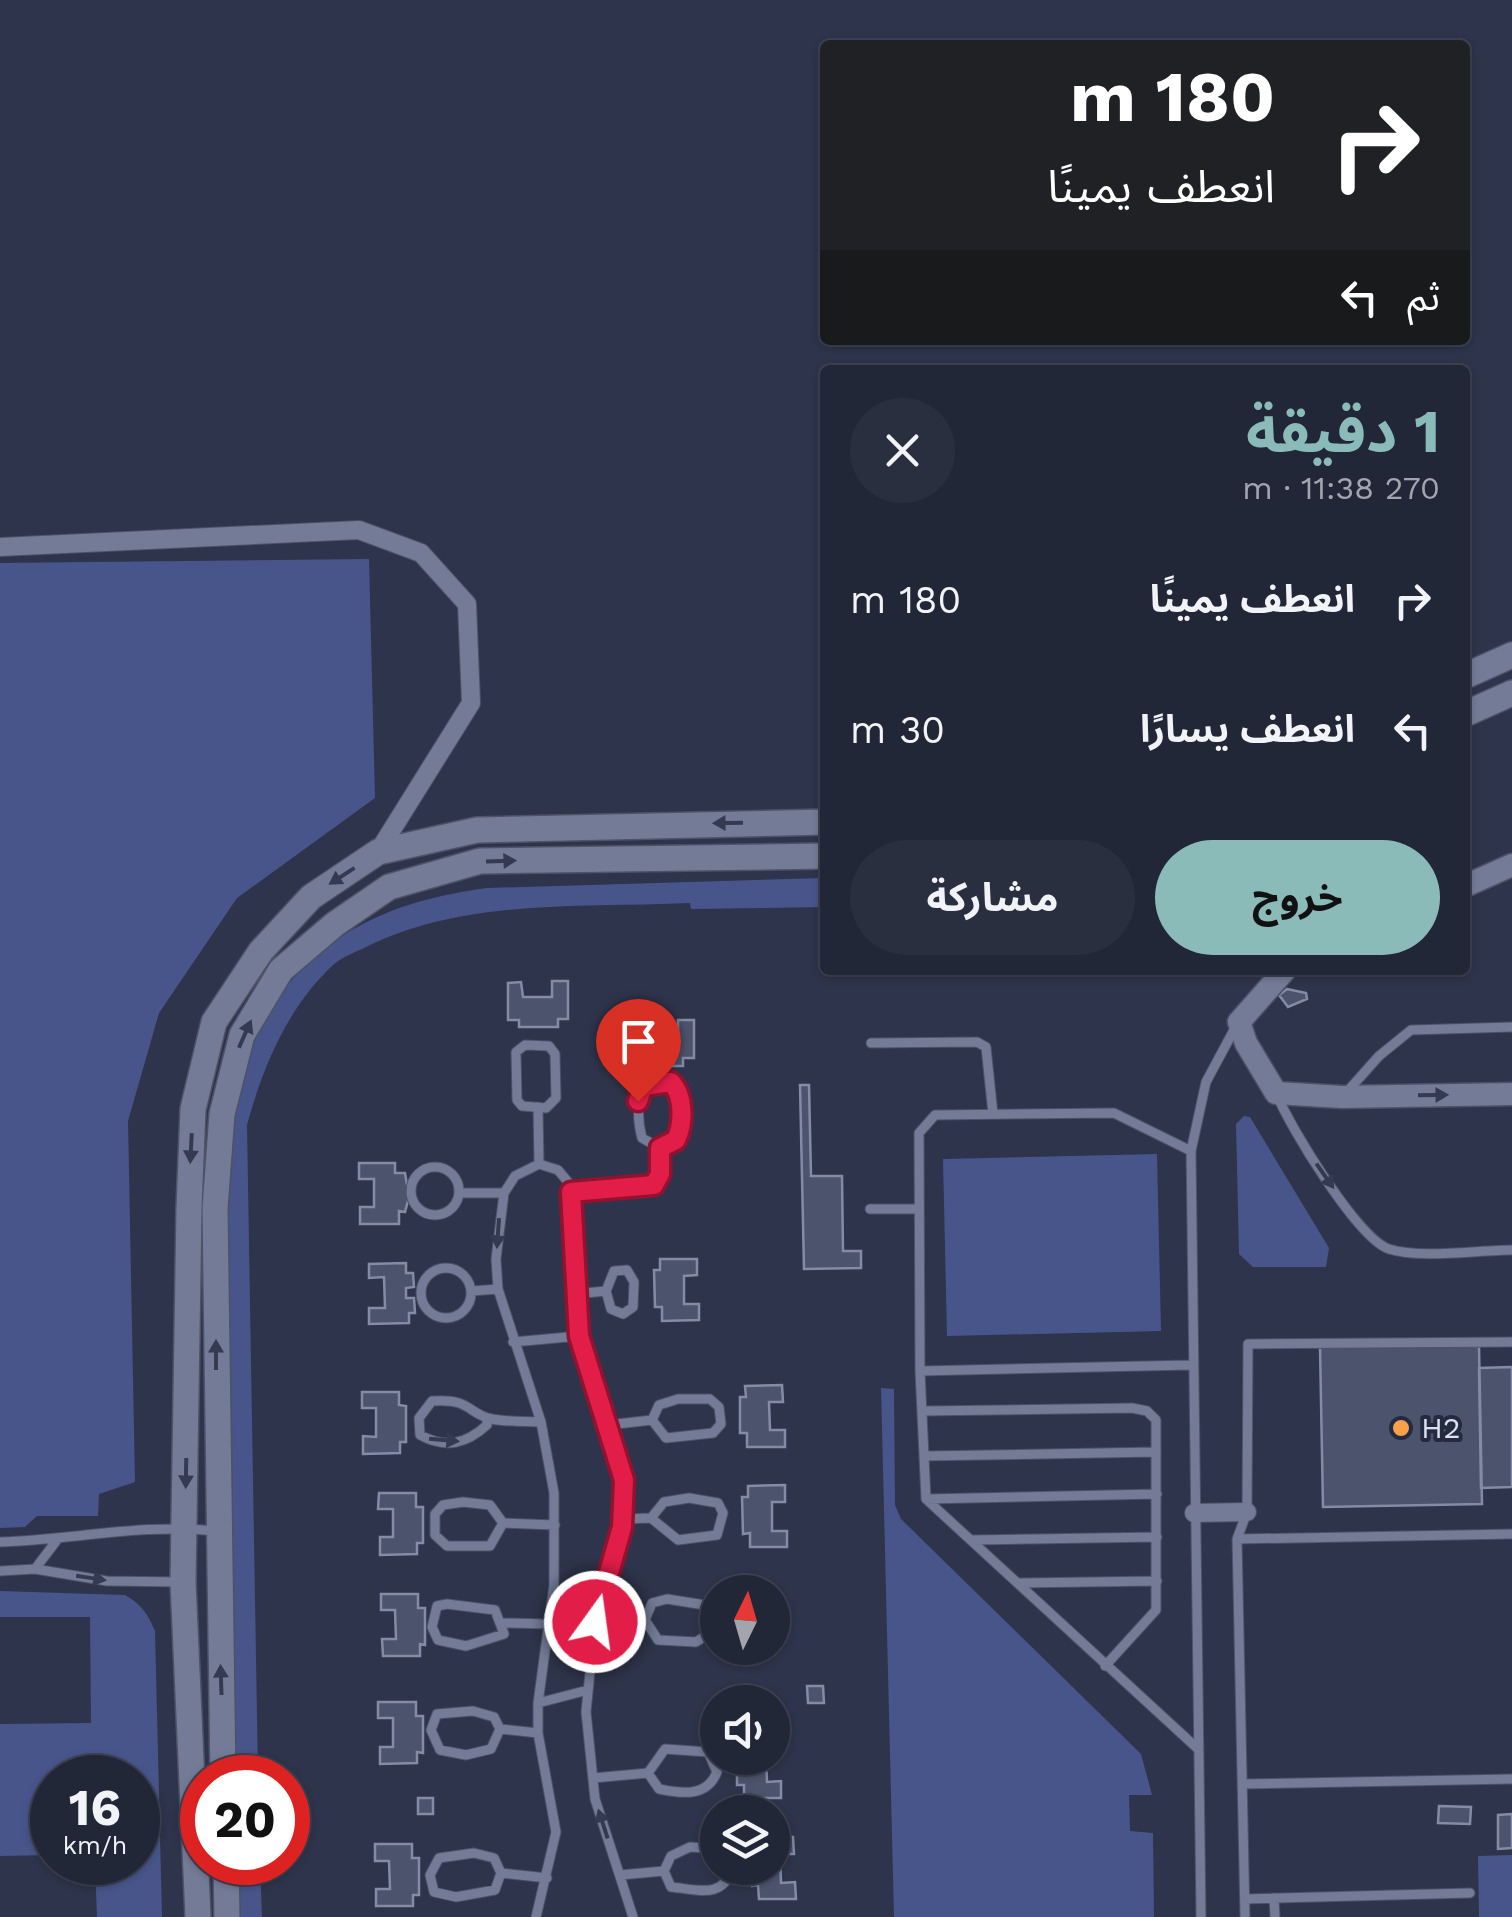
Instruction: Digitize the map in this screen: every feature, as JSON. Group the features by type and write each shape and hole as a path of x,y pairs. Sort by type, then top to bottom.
{"main road":[{"path":"1470,674 1512,655"},
{"path":"1470,712 1512,693"},
{"path":"198,1917 184,1582 193,1109 214,1022 261,951 312,897 378,852 477,830 820,822"},
{"path":"223,1755 216,1531 216,1208 222,1114 242,1035 281,970 335,924 389,887 480,861 820,856"},
{"path":"226,1885 227,1917"}],"street":[{"path":"0,547 359,530 421,553 467,604 471,703 378,852"},
{"path":"1470,884 1512,864"},
{"path":"1281,975 1239,1022 1246,1043 1276,1092 1342,1097 1512,1094"},
{"path":"1194,1513 1247,1512"}],"lane":[{"path":"1201,1917 1190,1365 1190,1151 1206,1082 1239,1022"},
{"path":"1342,1097 1379,1056 1411,1030 1512,1027"},
{"path":"871,1043 977,1042 986,1046 994,1114"},
{"path":"524,1045 549,1046 556,1054 556,1098 546,1108 538,1107 522,1106 518,1100 516,1052 524,1045"},
{"path":"671,1082 680,1094 680,1132 676,1140 660,1148 642,1138 638,1101 643,1086 671,1082"},
{"path":"1276,1092 1298,1137 1376,1242 1404,1252 1512,1250"},
{"path":"538,1107 539,1164"},
{"path":"1190,1151 1114,1112 935,1115 918,1133 920,1370 926,1499 1198,1749"},
{"path":"571,1192 654,1185 660,1174 660,1148"},
{"path":"536,1917 556,1832 538,1733 538,1703 550,1624 555,1525 540,1422 498,1289 497,1231 504,1193 516,1176 539,1164 558,1170 571,1192 579,1336 624,1480 622,1519 595,1622 586,1712 595,1800 633,1917"},
{"path":"436,1166 451,1172 460,1193 453,1208 439,1216 416,1207 411,1192 416,1176 436,1166"},
{"path":"460,1193 504,1193"},
{"path":"870,1209 919,1209"},
{"path":"441,1268 458,1270 472,1291 468,1307 446,1319 425,1308 420,1292 426,1277 441,1268"},
{"path":"626,1270 634,1282 633,1307 623,1314 611,1309 606,1290 614,1271 626,1270"},
{"path":"472,1291 498,1289"},
{"path":"575,1294 606,1290"},
{"path":"513,1342 579,1336"},
{"path":"1245,1917 1237,1539 1247,1512 1248,1344 1512,1342"},
{"path":"920,1370 1190,1365"},
{"path":"678,1399 710,1399 719,1407 720,1424 712,1433 666,1438 652,1420 659,1405 678,1399"},
{"path":"488,1419 487,1426 471,1440 434,1443 420,1435 419,1418 432,1401 453,1400 473,1406 488,1419 540,1422"},
{"path":"922,1411 1132,1408 1147,1411 1156,1420 1156,1610 1105,1666"},
{"path":"608,1425 652,1420"},
{"path":"924,1456 1156,1452"},
{"path":"926,1499 1157,1494"},
{"path":"622,1519 651,1518 678,1540 699,1541 716,1535 723,1513 718,1503 689,1498 664,1502 651,1518"},
{"path":"490,1504 503,1523 490,1546 474,1549 448,1546 434,1535 435,1514 442,1505 490,1504"},
{"path":"503,1523 555,1525"},
{"path":"0,1542 56,1540 108,1530 185,1527 216,1531"},
{"path":"1237,1539 1512,1534"},
{"path":"973,1540 1158,1537"},
{"path":"35,1569 56,1540"},
{"path":"0,1571 35,1569 107,1581 184,1582"},
{"path":"1020,1583 1157,1581"},
{"path":"667,1599 711,1606 713,1632 696,1642 672,1643 658,1640 645,1620 652,1602 667,1599"},
{"path":"447,1604 495,1610 503,1624 504,1634 466,1646 438,1640 432,1627 436,1606 447,1604"},
{"path":"595,1622 645,1620"},
{"path":"503,1624 550,1624"},
{"path":"538,1703 588,1690"},
{"path":"473,1711 494,1716 500,1728 490,1750 466,1755 440,1750 432,1730 438,1714 473,1711"},
{"path":"500,1728 538,1733"},
{"path":"593,1778 648,1773 665,1749 708,1752 718,1772 702,1791 677,1792 660,1789 648,1773"},
{"path":"1242,1784 1512,1779"},
{"path":"664,1871 671,1856 700,1848"},
{"path":"448,1854 494,1858 501,1874 495,1890 456,1897 434,1892 430,1875 439,1858 448,1854"},
{"path":"620,1876 664,1871"},
{"path":"664,1871 672,1888 716,1892 726,1885"},
{"path":"501,1874 547,1878"},
{"path":"1245,1898 1470,1892"},
{"path":"1274,1898 1274,1917"}],"shaded area":[{"path":"369,559 375,798 237,898 159,1013 128,1121 135,1482 99,1494 98,1516 37,1516 25,1527 0,1528 0,563"},
{"path":"820,878 820,907 691,909 690,903 566,906 443,920 404,931 341,960 303,999 269,1060 247,1125 258,1755 233,1755 220,1212 229,1115 239,1071 255,1034 276,1001 324,949 382,915 449,894 487,888"},
{"path":"1244,1116 1250,1117 1329,1248 1326,1267 1253,1267 1239,1254 1236,1124"},
{"path":"1157,1154 1161,1331 947,1336 943,1159"},
{"path":"881,1388 894,1389 895,1505 901,1519 1141,1754 1152,1795 1129,1795 1130,1831 1153,1833 1154,1917 894,1917"},
{"path":"0,1591 125,1595 140,1606 155,1631 158,1755 30,1755 30,1855 0,1856 0,1724 91,1723 90,1617 0,1617"},
{"path":"160,1835 162,1917 97,1917 96,1885 160,1885"},
{"path":"1512,1855 1512,1917 1479,1917 1478,1856"},
{"path":"235,1885 261,1885 262,1917 236,1917"}],"building":[{"path":"552,981 568,981 568,1019 558,1019 558,1027 519,1027 519,1020 508,1020 508,983 521,982 523,997 552,997"},
{"path":"1287,989 1306,993 1307,999 1288,1007 1279,995"},
{"path":"678,1020 694,1020 694,1058 683,1058 683,1066 645,1066 645,1059 633,1059 633,1021 647,1021 648,1036 678,1035"},
{"path":"800,1085 809,1085 811,1176 842,1176 843,1251 861,1251 861,1268 804,1269"},
{"path":"359,1163 395,1163 395,1173 405,1173 409,1197 405,1212 399,1211 399,1224 360,1224 360,1207 374,1207 374,1179 359,1179"},
{"path":"660,1259 697,1259 697,1275 684,1276 684,1304 699,1304 699,1320 662,1321 662,1307 655,1307 654,1270 660,1270"},
{"path":"406,1263 406,1273 413,1273 414,1287 406,1288 406,1298 414,1298 415,1313 409,1313 409,1323 369,1324 369,1308 385,1308 384,1277 369,1278 369,1264"},
{"name":"H2","path":"1479,1346 1482,1504 1323,1507 1320,1347"},
{"path":"1512,1367 1512,1487 1481,1488 1479,1368"},
{"path":"782,1385 783,1402 769,1402 770,1430 785,1430 785,1447 747,1447 747,1433 740,1433 740,1397 746,1397 745,1386"},
{"path":"362,1392 399,1392 399,1405 406,1406 406,1442 400,1442 400,1453 363,1454 363,1436 376,1437 376,1408 362,1408"},
{"path":"785,1485 785,1502 772,1502 772,1531 787,1531 787,1547 750,1547 750,1533 743,1534 742,1497 748,1497 748,1486"},
{"path":"379,1493 416,1493 416,1507 423,1507 423,1543 417,1543 417,1554 380,1555 380,1537 393,1537 393,1509 378,1509"},
{"path":"381,1594 418,1594 418,1608 425,1608 425,1645 420,1644 420,1656 383,1656 382,1639 396,1639 395,1610 381,1610"},
{"path":"807,1686 823,1686 824,1703 808,1703"},
{"path":"378,1702 416,1702 416,1716 423,1716 423,1753 417,1752 417,1763 380,1764 380,1747 393,1747 393,1718 378,1718"},
{"path":"737,1775 767,1775 767,1782 781,1781 781,1795 744,1795 744,1785 737,1785"},
{"path":"418,1798 433,1798 433,1814 418,1814"},
{"path":"1439,1806 1471,1807 1470,1824 1438,1823"},
{"path":"1512,1814 1512,1848 1498,1849 1498,1815"},
{"path":"375,1844 412,1844 412,1858 419,1858 419,1895 413,1895 413,1906 376,1906 376,1889 390,1889 389,1861 375,1861"},
{"path":"795,1882 796,1899 759,1899 758,1885"}],"place":[{"name":"H2","path":"1401,1428"}],"route":[{"path":"595,1622 622,1527 624,1480 579,1336 571,1192 654,1185 660,1174 660,1148 670,1145 680,1132 680,1094 671,1082 652,1081 643,1086 638,1101"}]}
